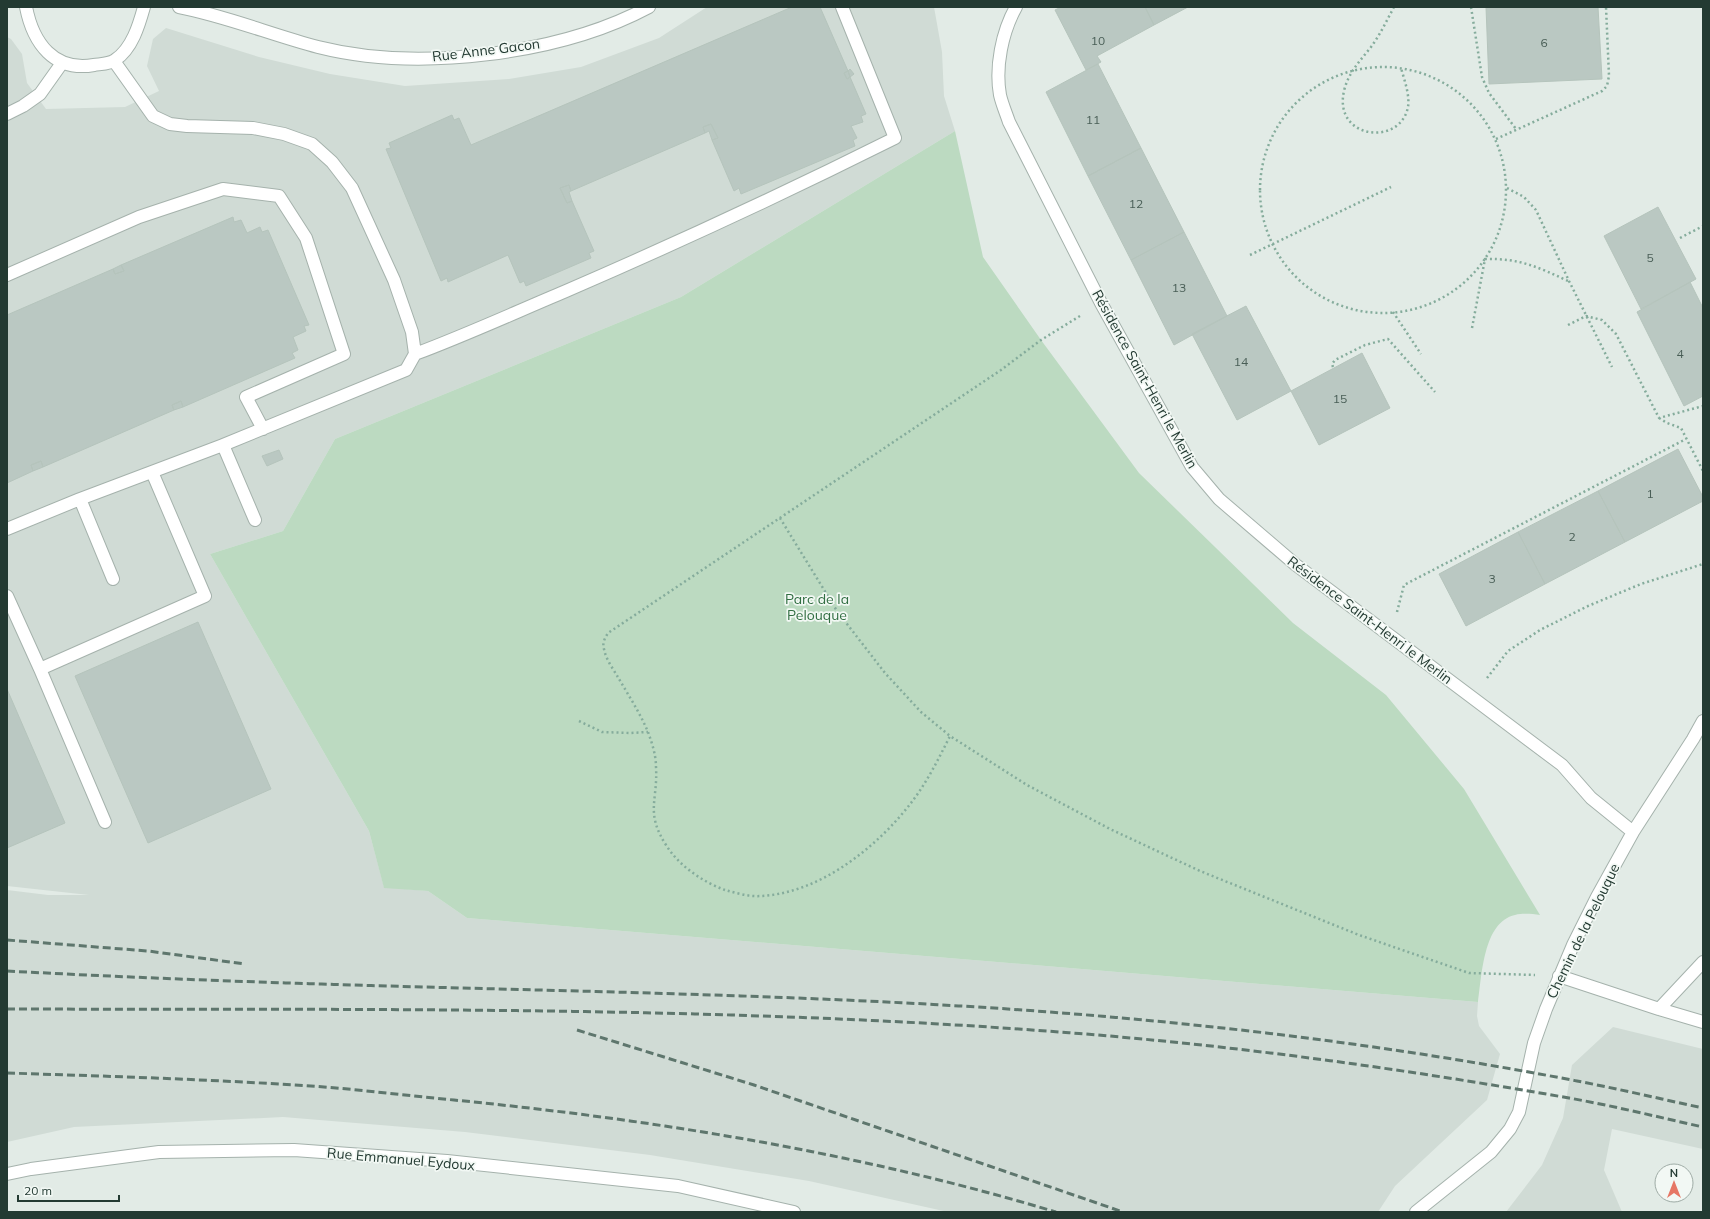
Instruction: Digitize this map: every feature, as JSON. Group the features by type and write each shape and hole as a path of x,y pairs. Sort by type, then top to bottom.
{"street":[{"path":"26,7 29,21 36,36 47,52 62,63 84,67 114,61 124,52 133,38 144,7"},
{"name":"Rue Anne Gacon","path":"179,7 320,47 357,54 393,57 448,58 499,52 552,43 602,28 649,7"},
{"path":"415,354 457,338 622,267 825,173 895,138 842,7"},
{"name":"Résidence Saint-Henri le Merlin","path":"1016,7 1011,15 1003,41 999,67 1000,95 1009,122 1101,303 1192,466 1219,499 1296,565 1562,765 1591,798 1632,832"},
{"path":"7,529 222,445 406,370 415,354 412,332 394,280 352,188 332,162 312,144 284,134 253,128 170,124 153,116 114,61"},
{"path":"7,114 23,106 40,94 62,63"},
{"path":"7,275 139,217 223,189 279,196 306,238 344,354 246,397 263,428"},
{"path":"222,445 255,520"},
{"path":"40,669 205,596 152,472"},
{"path":"80,500 113,579"},
{"path":"7,596 40,669 105,822"},
{"name":"Chemin de la Pelouque","path":"1416,1212 1491,1152 1510,1130 1519,1112 1534,1043 1559,976 1597,897 1632,832 1693,739 1703,721"},
{"path":"1659,1009 1703,962"},
{"path":"1559,976 1703,1022"},
{"name":"Rue Emmanuel Eydoux","path":"7,1174 31,1169 159,1152 294,1150 447,1161 678,1186 794,1212"}],"path":[{"path":"1394,7 1371,46 1352,70 1344,92 1344,114 1354,127 1368,132 1383,132 1396,127 1404,118 1408,106 1407,91 1401,68"},
{"path":"1472,7 1482,77 1489,93 1516,129"},
{"path":"1496,139 1602,91 1607,86 1609,76 1606,7"},
{"path":"1376,67 1401,68 1425,74 1447,84 1467,99 1483,117 1496,139 1504,163 1507,188 1504,213 1497,237 1485,259 1469,278 1448,294 1426,305 1393,312 1376,312 1350,308 1327,300 1306,286 1288,268 1272,245 1264,224 1260,200 1260,181 1266,152 1276,129 1290,108 1308,92 1328,79 1352,70 1376,67"},
{"path":"1250,255 1391,187"},
{"path":"1507,188 1524,197 1536,210 1568,281 1612,367"},
{"path":"1680,238 1703,226"},
{"path":"1485,259 1504,259 1524,262 1568,281"},
{"path":"1472,328 1485,259"},
{"path":"950,736 932,770 914,799 897,820 877,840 842,869 797,890 759,897 735,893 713,885 679,861 667,846 657,828 654,820 653,807 656,767 654,750 648,732 606,656 603,648 604,640 608,633 1001,370 1041,340 1101,303"},
{"path":"1393,312 1421,354"},
{"path":"1568,325 1586,316 1602,320 1616,334 1659,418 1667,423 1681,428 1703,471"},
{"path":"1333,367 1335,360 1365,345 1388,339 1435,392"},
{"path":"1659,418 1703,406"},
{"path":"1392,637 1404,585 1686,439"},
{"path":"780,518 838,611 885,673 921,712 950,736 1027,785 1110,829 1200,871 1360,935 1469,972 1482,974 1559,976"},
{"path":"1472,698 1508,651 1540,630 1588,606 1641,584 1703,564"},
{"path":"579,721 602,732 630,734 648,732"}],"shaded area":[{"path":"707,7 934,7 942,52 944,96 955,131 681,297 335,439 283,531 210,554 369,831 384,887 428,891 467,918 1478,1002 1477,1016 1479,1026 1500,1054 1487,1100 1395,1186 1378,1212 948,1212 809,1181 650,1155 465,1132 283,1117 74,1127 7,1142 7,890 48,895 89,895 7,886 7,37 11,39 22,54 27,83 46,109 125,107 159,91 147,66 153,39 166,28 259,57 330,74 405,86 509,79 581,67 659,38"},
{"path":"1613,1027 1703,1049 1703,1149 1612,1129 1604,1170 1622,1212 1506,1212 1542,1165 1563,1118 1572,1065"}],"green space":[{"name":"Parc de la Pelouque","path":"955,131 983,257 1041,340 1139,473 1293,623 1386,695 1464,789 1540,915 1515,915 1504,920 1496,928 1486,951 1478,1002 467,918 428,891 384,888 369,831 210,554 283,531 335,439 681,297"}],"building":[{"path":"792,7 820,7 848,71 844,73 847,79 850,77 866,114 861,116 863,122 851,126 857,138 853,140 855,146 741,194 739,188 734,191 712,140 718,138 711,124 703,127 705,133 571,191 569,185 560,188 567,203 572,201 594,251 589,253 591,258 526,286 524,281 520,283 508,255 448,282 447,278 441,281 386,149 391,148 389,143 452,115 454,120 459,118 471,145"},
{"path":"1061,7 1145,7 1154,25 1097,56 1101,62 1086,70 1055,10"},
{"path":"1145,7 1188,7 1154,25"},
{"path":"1486,7 1598,7 1602,79 1489,84"},
{"path":"1098,64 1141,148 1088,176 1046,92"},
{"path":"850,69 854,74 850,77 848,71"},
{"path":"848,71 850,77 847,79 844,73"},
{"path":"711,124 718,138 712,140 709,131 705,133 703,127"},
{"path":"1141,148 1184,232 1131,260 1088,176"},
{"path":"569,185 571,191 569,192 572,201 567,203 560,188"},
{"path":"1658,207 1696,279 1641,309 1604,236"},
{"path":"233,217 234,222 241,220 247,233 260,227 262,232 268,230 309,325 304,326 306,331 293,337 298,350 292,353 295,358 183,407 181,401 172,405 174,410 43,467 41,461 31,465 33,471 7,483 7,315 113,269 115,274 124,271 121,265"},
{"path":"1184,232 1227,316 1174,345 1131,260"},
{"path":"121,265 124,271 115,274 113,269"},
{"path":"1690,282 1703,308 1703,396 1684,406 1637,312"},
{"path":"1246,306 1291,391 1237,420 1192,334"},
{"path":"1362,353 1390,408 1319,445 1291,391"},
{"path":"181,401 183,407 174,410 172,405"},
{"path":"1678,449 1703,497 1703,501 1625,542 1598,491"},
{"path":"279,450 283,459 267,466 262,456"},
{"path":"41,461 43,467 33,471 31,465"},
{"path":"1598,491 1625,542 1545,584 1518,532"},
{"path":"1518,532 1545,584 1466,626 1439,574"},
{"path":"198,622 271,789 148,843 75,676"},
{"path":"7,689 65,823 7,848"}],"railway":[{"path":"7,940 148,951 245,964"},
{"path":"7,971 254,982 829,999 1080,1014 1294,1036 1436,1056 1577,1081 1703,1108"},
{"path":"7,1009 546,1011 681,1014 816,1018 1085,1034 1146,1039 1328,1060 1449,1078 1569,1098 1703,1127"},
{"path":"577,1030 754,1085 1123,1212"},
{"path":"7,1073 187,1079 315,1086 530,1108 606,1118 758,1141 833,1156 908,1172 1056,1212"}]}
